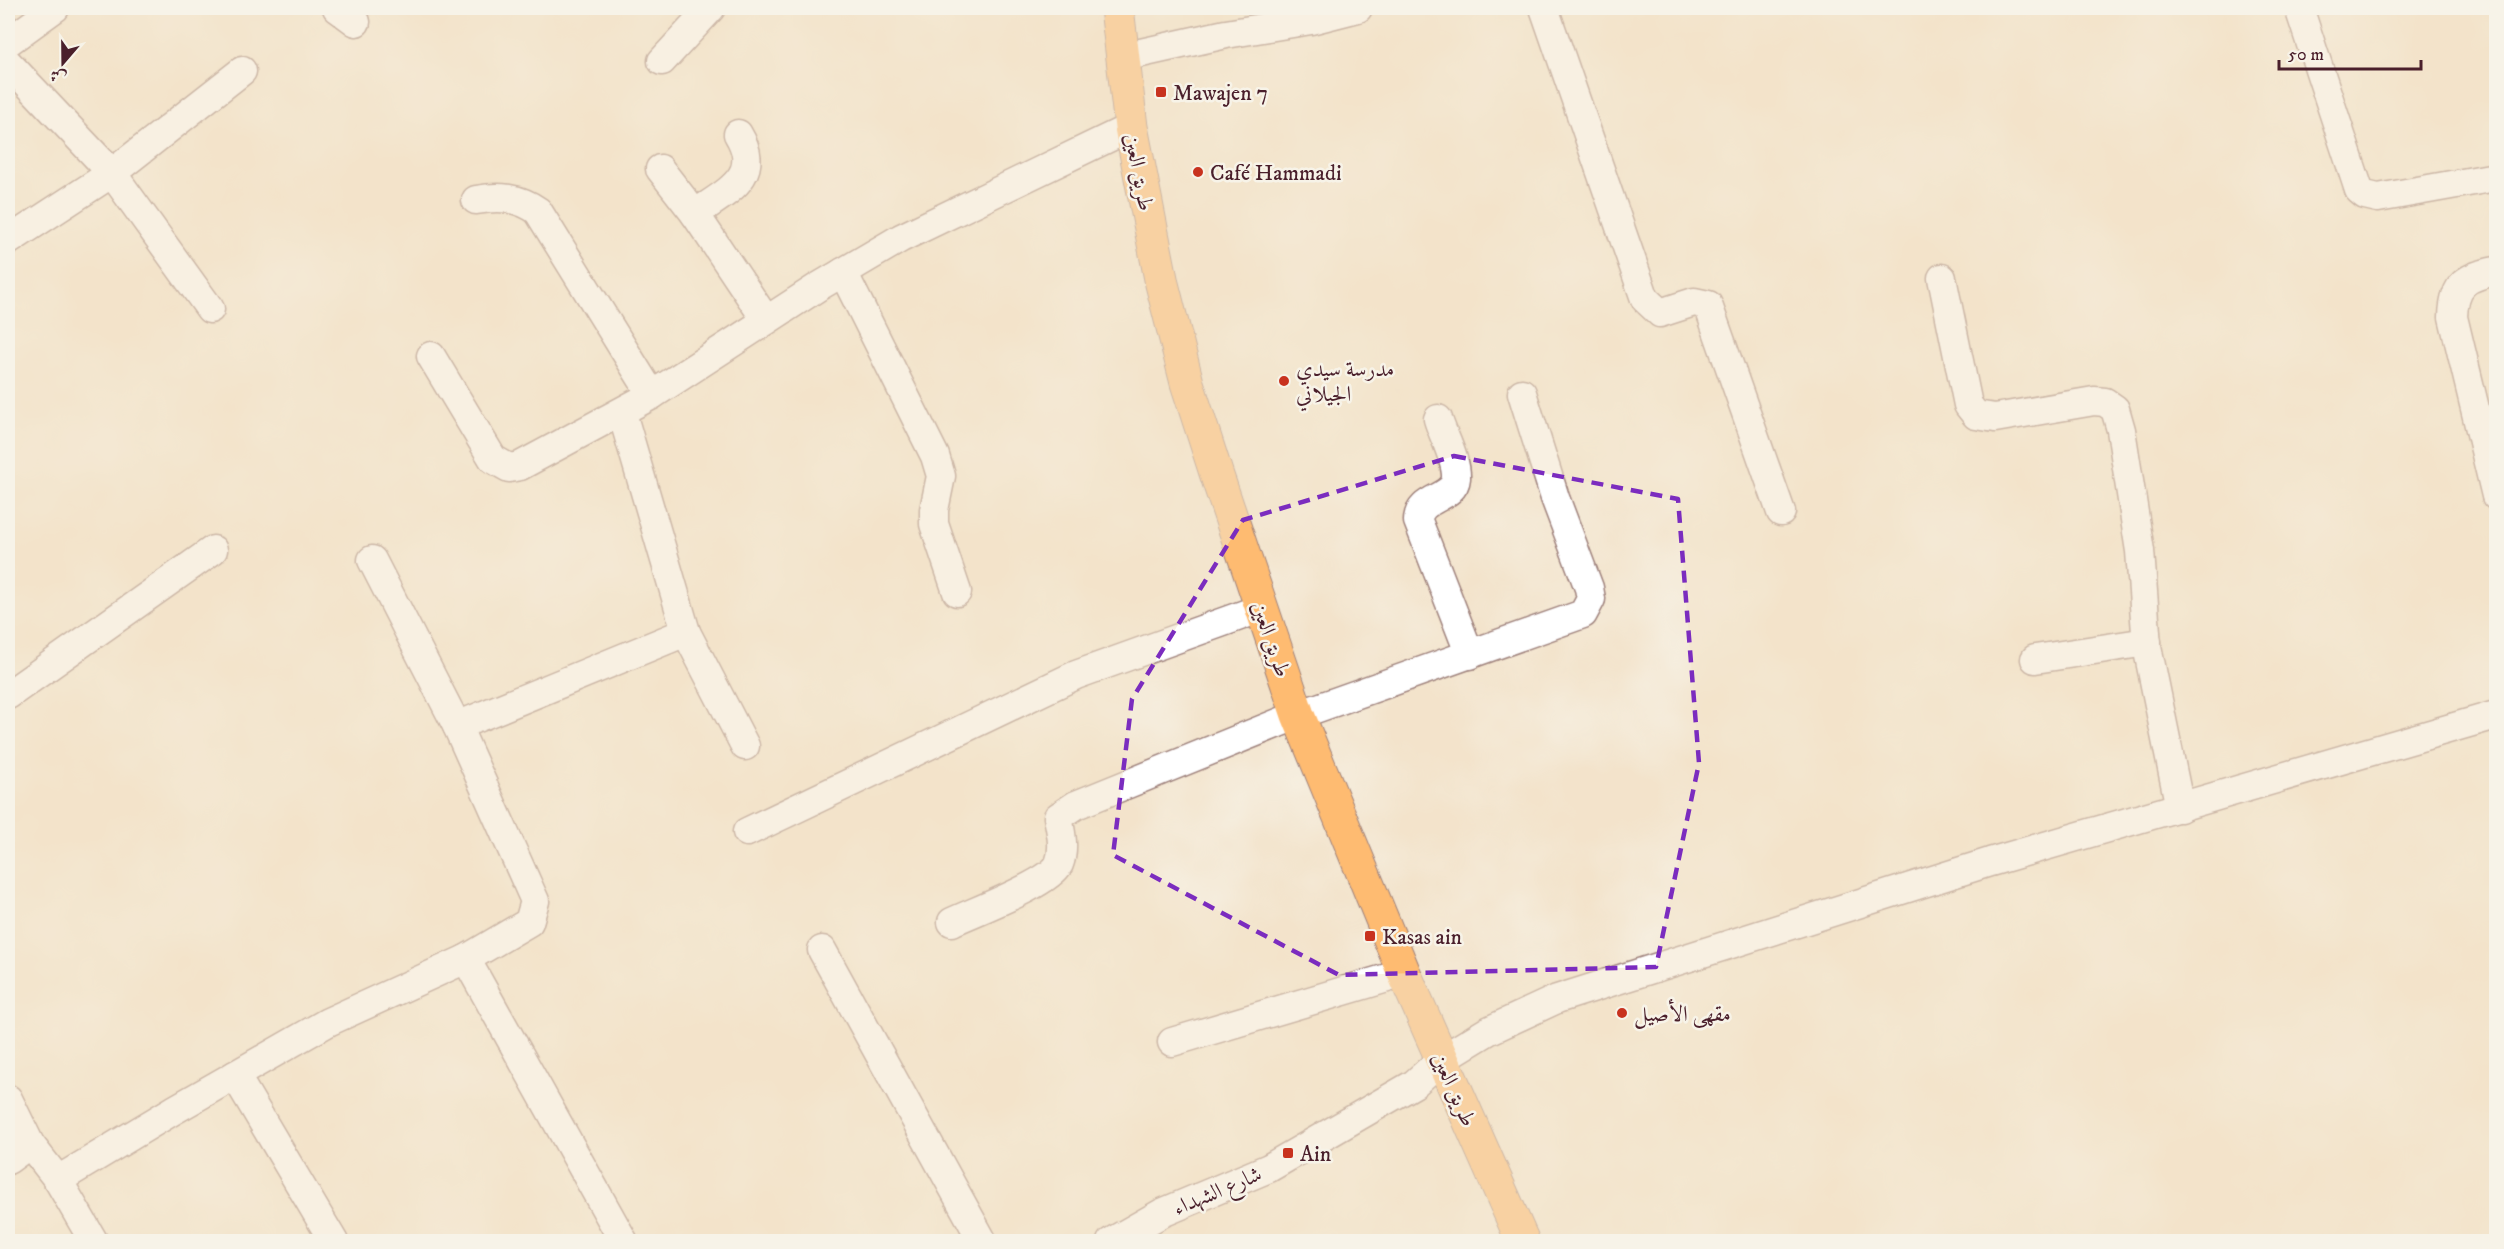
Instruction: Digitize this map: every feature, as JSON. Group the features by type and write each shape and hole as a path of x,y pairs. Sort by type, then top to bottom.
{"main road":[{"name":"طريق العين","path":"1117,8 1131,128 1162,284 1187,383 1298,715 1404,973 1523,1242"}],"street":[{"path":"8,42 55,8"},
{"path":"662,61 711,8"},
{"path":"1123,57 1273,17 1358,8"},
{"path":"1545,8 1645,299 1660,313 1694,302 1707,305 1781,512"},
{"path":"2299,8 2359,190 2365,195 2378,198 2496,177"},
{"path":"8,63 112,173 210,309"},
{"path":"8,241 112,173 242,71"},
{"path":"431,356 493,459 509,468 520,466 622,413 766,320 918,228 1131,128"},
{"path":"695,214 743,176 747,159 738,134"},
{"path":"660,169 695,214 766,320"},
{"path":"476,200 494,197 509,198 530,205 538,212 652,395"},
{"path":"2496,271 2466,280 2458,288 2453,309 2455,329 2496,496"},
{"path":"843,272 939,466 941,476 934,510 934,524 957,592"},
{"path":"1942,278 1968,405 1976,415 1995,418 2094,401 2105,402 2115,409 2121,430 2140,551 2147,642 2180,808"},
{"path":"952,922 1028,888 1052,873 1059,864 1061,852 1062,838 1058,818 1077,805 1298,715 1583,614 1591,599 1555,498 1522,393"},
{"path":"622,413 686,632 745,746"},
{"path":"1438,419 1455,471 1456,481 1451,489 1423,506 1418,521 1470,655"},
{"path":"8,695 213,550"},
{"path":"58,1180 328,1022 466,959 529,922 535,901 457,726 372,561"},
{"path":"747,832 1076,675 1262,608"},
{"path":"457,726 686,632"},
{"path":"2035,659 2147,642"},
{"name":"شارع الشهداء","path":"1111,1242 1162,1213 1269,1168 1414,1084 1442,1059 1512,1018 1593,986 1990,862 2496,715"},
{"path":"822,950 983,1242"},
{"path":"466,959 624,1242"},
{"path":"1172,1042 1404,973"},
{"path":"236,1075 334,1242"},
{"path":"8,1099 19,1152 58,1180 94,1242"}],"highlighted area":[{"path":"1454,456 1678,499 1699,763 1656,967 1339,975 1113,855 1132,699 1243,520"}],"place":[{"name":"Mawajen 7","path":"1161,92"},
{"name":"Café Hammadi","path":"1198,172"},
{"name":"مدرسة سيدي الجيلاني","path":"1284,381"},
{"name":"Kasas ain","path":"1370,936"},
{"name":"مقهى الأصيل","path":"1622,1013"},
{"name":"Ain","path":"1288,1153"}]}
